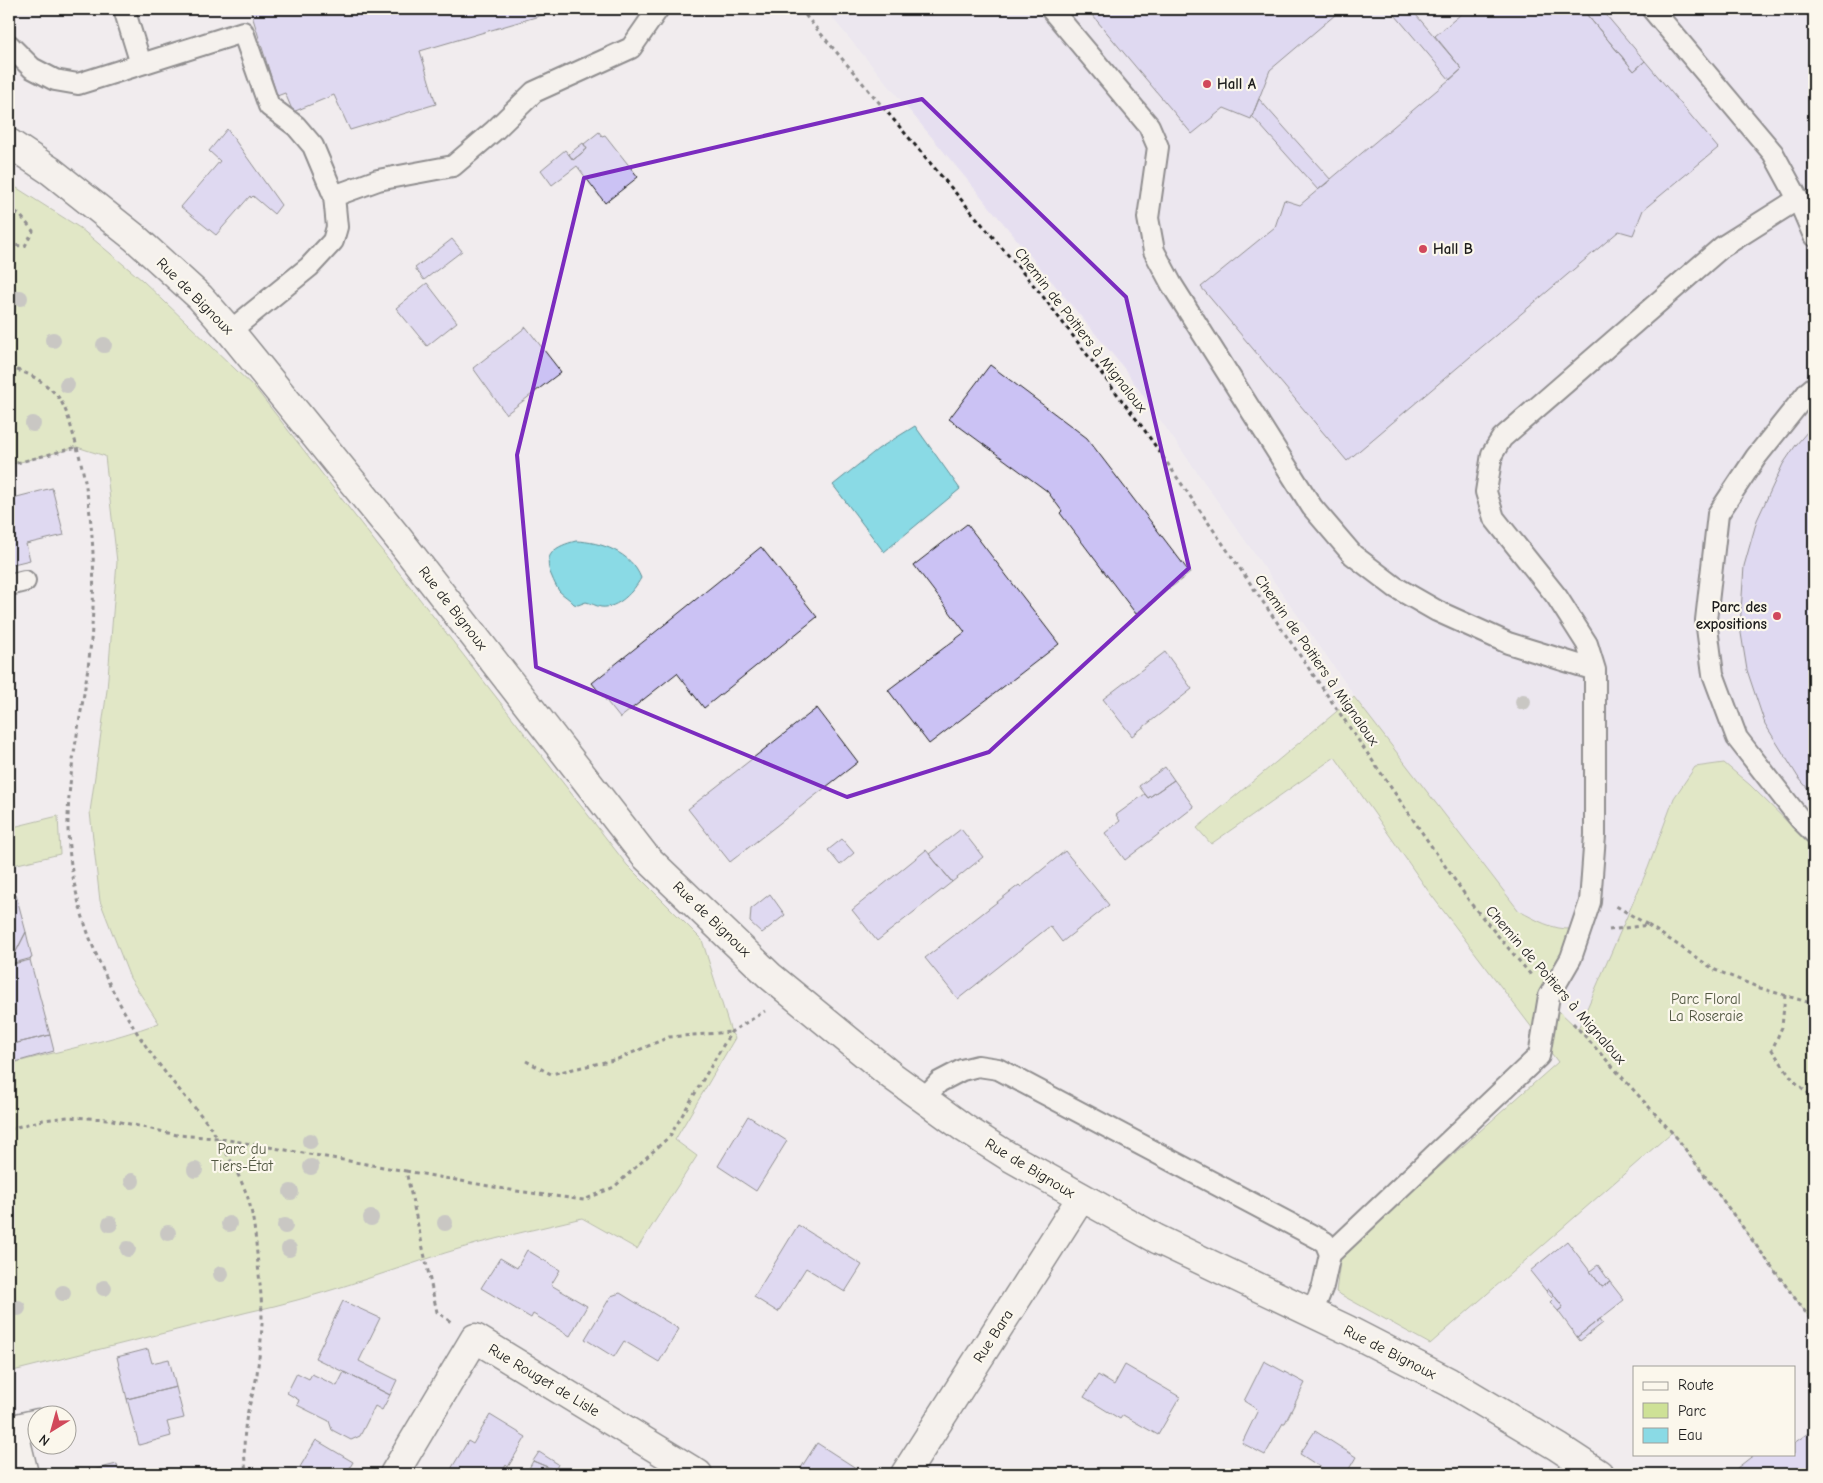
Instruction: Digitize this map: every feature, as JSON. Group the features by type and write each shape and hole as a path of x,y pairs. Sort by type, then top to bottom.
{"street":[{"name":"Rue de Bignoux","path":"9,143 51,171 134,237 200,297 230,330 409,553 645,856 770,976 892,1076 964,1128 1008,1156 1157,1239 1312,1313 1449,1382 1558,1447 1599,1474"},
{"name":"Rue Bara","path":"904,1474 1081,1198"},
{"name":"Rue Rouget de Lisle","path":"394,1474 475,1338 698,1474"},
{"path":"24,1474 13,1430 28,1426"}],"lane":[{"path":"124,9 141,64"},
{"path":"334,196 378,180 453,166 495,130 534,92 631,48 658,9"},
{"path":"1051,9 1149,126 1158,147 1148,218 1154,252 1172,285 1312,507 1352,555 1395,587 1437,611 1508,643 1594,670"},
{"path":"1652,9 1773,153 1798,199 1814,236"},
{"path":"9,45 32,68 55,80 78,84 243,32 269,106 296,126 313,146 334,196 337,227 334,241 309,268 230,330"},
{"path":"1312,1313 1323,1286 1330,1254 1539,1056 1549,996 1571,958 1590,902 1596,834 1594,670 1588,644 1557,597 1494,518 1486,492 1492,454 1502,438 1722,247 1798,199"},
{"path":"1814,387 1756,457 1718,514 1706,620 1713,674 1737,738 1800,820 1814,832"},
{"path":"924,1098 939,1082 962,1070 978,1066 998,1069 1325,1242 1330,1254"}],"path":[{"name":"Chemin de Poitiers à Mignaloux","path":"800,9 1041,294 1144,428 1472,905 1549,996 1677,1138 1814,1324"},
{"path":"9,207 20,215 32,231 25,246 9,245"},
{"path":"9,368 20,370 36,378 56,395 67,414 83,469 90,505 93,591 92,628 85,690 69,779 69,835 76,892 96,955 120,1004 166,1074 210,1126 244,1188 251,1211 260,1285 262,1322 257,1368 244,1434 246,1474"},
{"path":"9,464 77,447"},
{"path":"1616,906 1715,970 1814,1004"},
{"path":"1579,935 1648,925"},
{"path":"9,1129 43,1120 68,1117 108,1119 177,1135 217,1138 516,1191 584,1200 614,1187 670,1136 732,1032 792,994"},
{"path":"1785,995 1782,1027 1772,1050 1794,1081 1814,1098"},
{"path":"526,1061 551,1074 618,1059 669,1037 732,1032"},
{"path":"406,1171 437,1312 475,1338"}],"highlighted area":[{"path":"922,99 1126,297 1189,568 989,752 847,797 536,667 517,455 584,178"}],"shaded area":[{"path":"825,9 1814,9 1814,1157 1610,1052 1557,983 1123,367"}],"green space":[{"name":"Parc du Tiers-État","path":"9,183 80,228 142,280 256,389 627,865 702,940 731,1032 735,1038 675,1140 697,1156 637,1249 582,1218 462,1248 298,1300 9,1372 9,1064 103,1040 159,1023 130,978 100,901 90,812 107,690 117,562 105,456 77,447 9,465"},
{"name":"Parc Floral La Roseraie","path":"1354,697 1519,911 1551,926 1572,929 1568,944 1541,994 1578,1029 1648,868 1674,798 1695,767 1724,763 1750,785 1814,848 1814,1324 1672,1132 1430,1344 1336,1292 1341,1254 1558,1062 1429,892 1335,757 1211,844 1197,828"},
{"path":"58,816 60,854 9,866 9,828"}],"water":[{"path":"915,426 960,489 884,552 833,485 878,449"},
{"path":"576,541 605,546 623,555 630,561 641,578 625,598 607,607 586,602 578,605 574,604 559,591 549,569 549,557 552,552 562,546"}],"building":[{"path":"250,9 563,9 420,51 436,104 350,130 334,95 293,112 285,93 277,96"},
{"name":"Hall A","path":"1087,9 1342,9 1270,70 1251,119 1224,108 1192,134"},
{"path":"1390,9 1411,9 1462,69 1450,80"},
{"name":"Hall B","path":"1467,9 1582,9 1634,71 1645,61 1718,148 1643,210 1633,235 1619,231 1347,461 1201,287 1275,227 1284,200 1300,205 1462,69 1435,36"},
{"path":"1582,9 1601,9 1645,61 1634,71"},
{"path":"1259,99 1331,180 1318,190 1252,116"},
{"path":"227,129 281,205 274,214 253,196 251,198 250,196 216,235 181,207 220,161 209,151"},
{"path":"599,132 602,136 605,135 638,177 605,203 577,166 552,185 541,170 565,150 573,160 587,149 584,144"},
{"path":"583,143 587,149 573,160 569,154"},
{"path":"452,239 462,251 424,280 415,268"},
{"path":"427,283 457,322 427,346 396,308"},
{"path":"526,327 561,372 506,414 473,368"},
{"path":"990,365 1087,438 1190,573 1136,614 1060,513 1062,511 1047,491 949,419"},
{"name":"Parc des expositions","path":"1814,424 1814,796 1798,777 1765,724 1747,670 1740,627 1744,566 1757,520 1783,464"},
{"path":"52,488 64,535 26,544 30,560 9,565 9,499"},
{"path":"967,524 1059,644 929,744 888,690 965,632 914,565"},
{"path":"761,547 817,617 704,708 677,673 620,718 592,683"},
{"path":"1165,652 1192,689 1132,736 1103,699"},
{"path":"817,708 858,762 730,862 688,809"},
{"path":"1165,767 1174,780 1148,798 1139,786"},
{"path":"1174,780 1194,807 1125,860 1105,833 1120,821 1116,815 1145,794 1148,798"},
{"path":"961,829 983,857 952,882 929,854"},
{"path":"842,839 854,853 840,865 828,850"},
{"path":"926,850 952,882 877,941 852,910"},
{"path":"1065,851 1109,905 1062,942 1050,926 958,999 925,958 1019,885 1021,887"},
{"path":"770,894 785,915 762,933 750,922 751,909"},
{"path":"16,895 26,932 9,965 9,897"},
{"path":"26,932 32,958 10,964"},
{"path":"30,960 50,1035 9,1045 9,965"},
{"path":"50,1035 54,1051 12,1063 9,1045"},
{"path":"748,1116 787,1141 756,1191 718,1166"},
{"path":"798,1225 862,1265 845,1292 806,1268 778,1312 754,1297"},
{"path":"1567,1241 1602,1287 1610,1282 1624,1300 1577,1337 1558,1311 1563,1307 1549,1289 1546,1291 1530,1271"},
{"path":"527,1250 560,1270 551,1285 587,1306 570,1336 533,1314 531,1318 481,1288 500,1258 517,1268"},
{"path":"1598,1265 1610,1282 1602,1287 1590,1271"},
{"path":"1549,1289 1563,1307 1558,1311 1550,1302 1553,1299 1546,1291"},
{"path":"620,1293 679,1329 659,1362 624,1341 614,1357 585,1339 611,1296"},
{"path":"343,1301 380,1318 359,1361 397,1380 390,1395 315,1358"},
{"path":"1600,1319 1603,1323 1580,1341 1577,1337"},
{"path":"148,1349 152,1363 169,1359 176,1387 127,1399 117,1357"},
{"path":"1264,1361 1305,1383 1285,1423 1283,1423 1265,1455 1242,1443 1258,1410 1244,1401"},
{"path":"1125,1365 1180,1397 1158,1435 1123,1415 1120,1419 1084,1397 1098,1375 1114,1385"},
{"path":"344,1372 390,1395 382,1410 375,1406 360,1436 351,1440 332,1430 329,1421 297,1405 299,1400 287,1393 297,1373 309,1379 312,1374 337,1386"},
{"path":"176,1387 184,1418 167,1422 171,1436 139,1445 127,1399"},
{"path":"490,1415 526,1437 508,1467 506,1465 501,1474 448,1474 468,1441 473,1444"},
{"path":"1814,1429 1814,1474 1734,1474 1732,1472 1752,1456 1796,1456 1796,1442"},
{"path":"1315,1431 1356,1457 1346,1474 1331,1474 1300,1454"},
{"path":"316,1440 353,1462 346,1474 303,1474 305,1470 300,1467"},
{"path":"817,1443 862,1472 861,1474 797,1474"},
{"path":"539,1452 558,1464 556,1469 562,1473 533,1461"},
{"path":"533,1461 562,1473 564,1474 526,1474"},
{"path":"117,1464 119,1474 75,1474"}],"place":[{"name":"Hall A","path":"1207,84"},
{"name":"Hall B","path":"1423,249"},
{"name":"Parc des expositions","path":"1777,616"}]}
